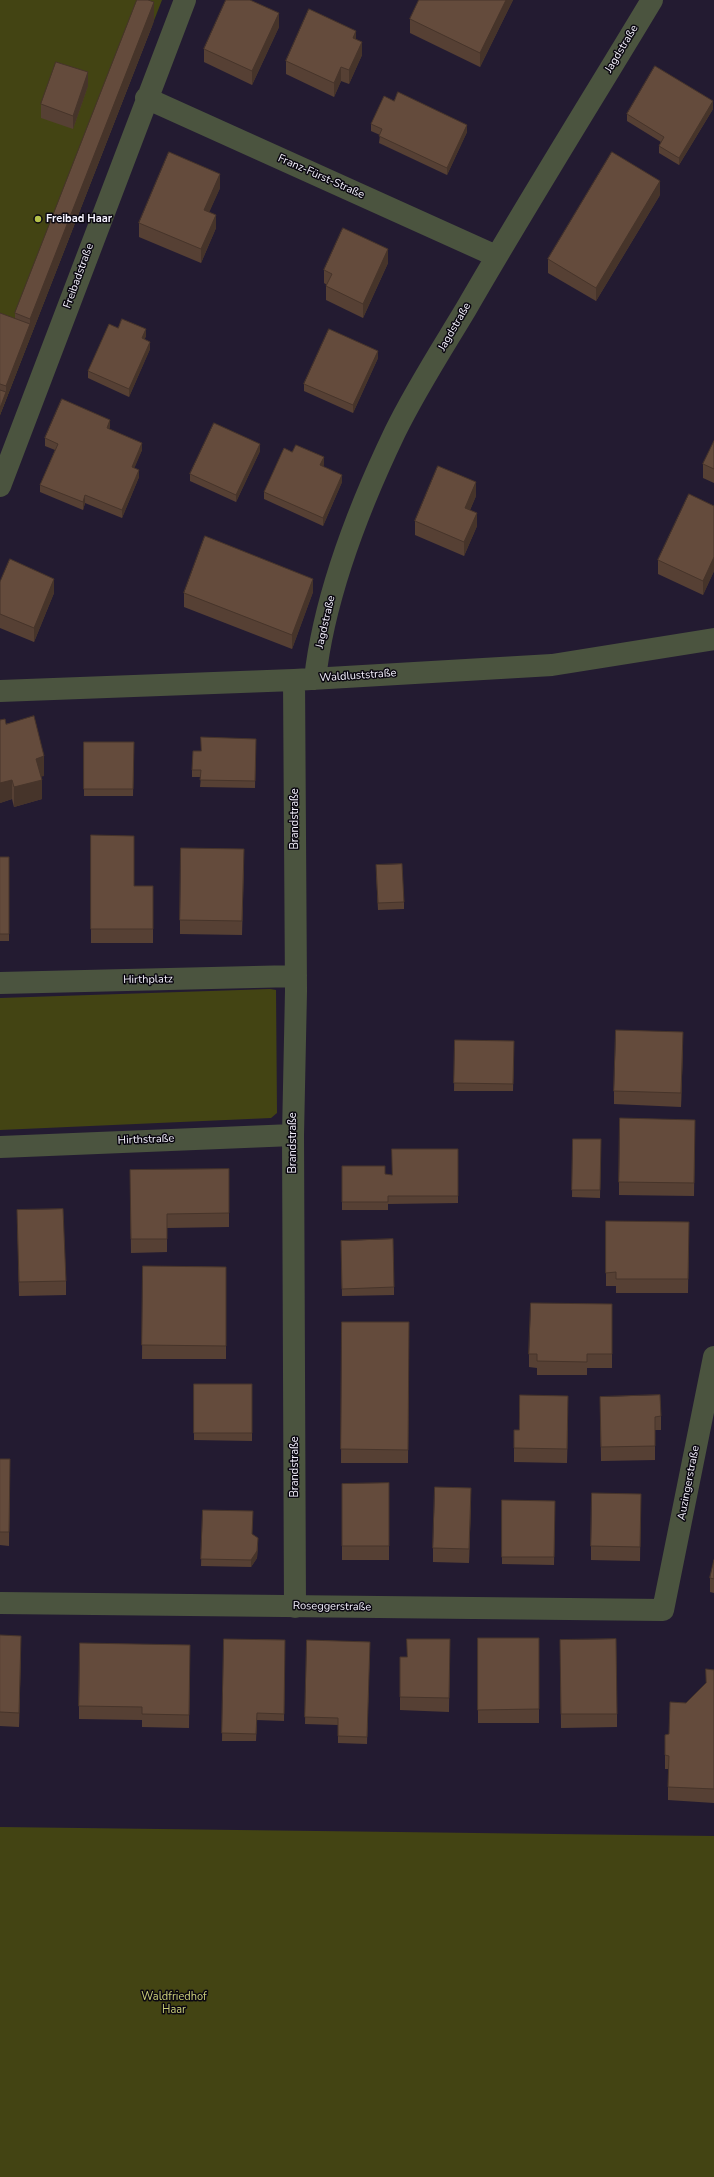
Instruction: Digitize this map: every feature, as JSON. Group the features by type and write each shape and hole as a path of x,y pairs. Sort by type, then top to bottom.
{"street":[{"name":"Freibadstraße","path":"0,486 184,0"},
{"name":"Jagdstraße","path":"315,679 317,659 332,596 364,503 396,431 496,256 652,0"},
{"name":"Franz-Fürst-Straße","path":"146,98 496,256"},
{"name":"Waldluststraße","path":"0,691 294,680 552,665 714,639"},
{"name":"Brandstraße","path":"294,680 296,976 293,1135 295,1607"},
{"name":"Hirthplatz","path":"0,983 296,976"},
{"name":"Hirthstraße","path":"0,1146 293,1135"},
{"name":"Auzingerstraße","path":"664,1610 714,1357"},
{"name":"Roseggerstraße","path":"0,1603 664,1610"}],"green space":[{"name":"Freibad Haar","path":"0,0 162,0 0,415"},
{"path":"276,990 277,1113 271,1118 0,1130 0,998"},
{"name":"Waldfriedhof Haar","path":"0,1827 714,1836 714,2177 0,2177"}],"building":[{"path":"137,0 148,0 154,2 30,319 15,313"},
{"path":"226,0 250,0 279,13 252,71 204,49"},
{"path":"419,0 506,0 480,53 410,19"},
{"path":"309,9 356,31 353,38 362,42 349,70 341,67 334,83 286,61"},
{"path":"56,62 88,72 73,116 41,104"},
{"path":"655,66 713,101 679,158 659,146 664,137 627,114"},
{"path":"398,92 467,125 447,168 379,136 382,129 371,124 384,96 394,101"},
{"path":"169,152 220,174 204,210 216,215 201,249 139,223"},
{"path":"612,152 660,181 596,288 548,259"},
{"path":"343,228 388,249 363,304 326,286 332,274 324,270"},
{"path":"0,313 30,324 6,386 0,384"},
{"path":"122,319 146,329 142,338 150,342 129,389 88,371 109,324 118,328"},
{"path":"329,329 378,351 353,405 304,384"},
{"path":"0,390 6,392 0,408"},
{"path":"62,399 110,420 107,428 142,443 132,467 139,470 122,510 85,495 83,502 40,485 58,444 45,438"},
{"path":"214,423 260,444 236,495 190,474"},
{"path":"714,441 714,469 703,464"},
{"path":"296,445 324,457 320,465 342,475 323,518 264,492 284,448 292,452"},
{"path":"438,466 476,482 465,508 477,513 464,542 415,521"},
{"path":"689,494 714,506 714,557 703,581 658,560"},
{"path":"205,536 313,579 292,635 184,593"},
{"path":"10,559 54,579 34,628 0,614 0,582"},
{"path":"34,716 44,756 36,759 42,780 14,787 12,780 0,783 0,720 5,719 6,724"},
{"path":"201,737 256,739 255,781 200,780 201,770 192,770 193,751 201,751"},
{"path":"84,742 134,742 133,789 84,789"},
{"path":"91,835 134,836 134,886 153,886 153,929 91,929"},
{"path":"181,848 244,849 242,921 180,920"},
{"path":"0,857 9,857 9,934 0,934"},
{"path":"402,864 404,902 378,903 376,865"},
{"path":"616,1030 683,1032 681,1093 614,1091"},
{"path":"455,1040 514,1041 513,1084 454,1083"},
{"path":"620,1118 695,1120 694,1183 619,1182"},
{"path":"573,1139 601,1139 600,1190 572,1190"},
{"path":"392,1149 458,1149 458,1196 388,1196 388,1202 342,1202 342,1166 385,1166 385,1174 392,1175"},
{"path":"229,1169 229,1213 167,1214 167,1239 131,1239 130,1170"},
{"path":"63,1209 66,1281 19,1282 17,1210"},
{"path":"606,1221 689,1222 688,1279 616,1279 616,1272 606,1273"},
{"path":"393,1239 394,1287 342,1289 341,1241"},
{"path":"143,1266 226,1267 226,1346 142,1345"},
{"path":"531,1303 612,1304 612,1354 587,1354 587,1362 537,1361 537,1354 529,1354"},
{"path":"342,1322 409,1322 408,1450 341,1449"},
{"path":"194,1384 252,1384 252,1433 194,1433"},
{"path":"520,1395 568,1396 567,1449 514,1448 514,1430 519,1430"},
{"path":"660,1395 661,1416 655,1417 655,1446 601,1447 600,1397"},
{"path":"0,1459 10,1459 9,1532 0,1532"},
{"path":"389,1483 389,1546 342,1546 342,1484"},
{"path":"435,1487 471,1488 469,1549 433,1548"},
{"path":"592,1493 641,1494 640,1547 591,1546"},
{"path":"502,1500 555,1501 554,1557 502,1557"},
{"path":"203,1510 253,1511 252,1534 258,1538 257,1551 251,1560 201,1559"},
{"path":"714,1560 714,1579 710,1578"},
{"path":"0,1635 21,1636 19,1713 0,1712"},
{"path":"478,1638 539,1638 539,1709 478,1710"},
{"path":"224,1639 285,1640 284,1714 257,1713 256,1734 222,1733"},
{"path":"407,1639 450,1639 449,1698 400,1697 400,1657 407,1657"},
{"path":"616,1639 617,1714 561,1714 560,1640"},
{"path":"307,1640 370,1642 367,1737 338,1736 338,1718 305,1717"},
{"path":"80,1643 190,1645 189,1715 142,1714 142,1707 79,1706"},
{"path":"706,1669 714,1670 714,1789 668,1787 669,1756 665,1755 665,1735 669,1734 670,1702 686,1703 706,1683"}],"place":[{"name":"Freibad Haar","path":"38,219"}]}
